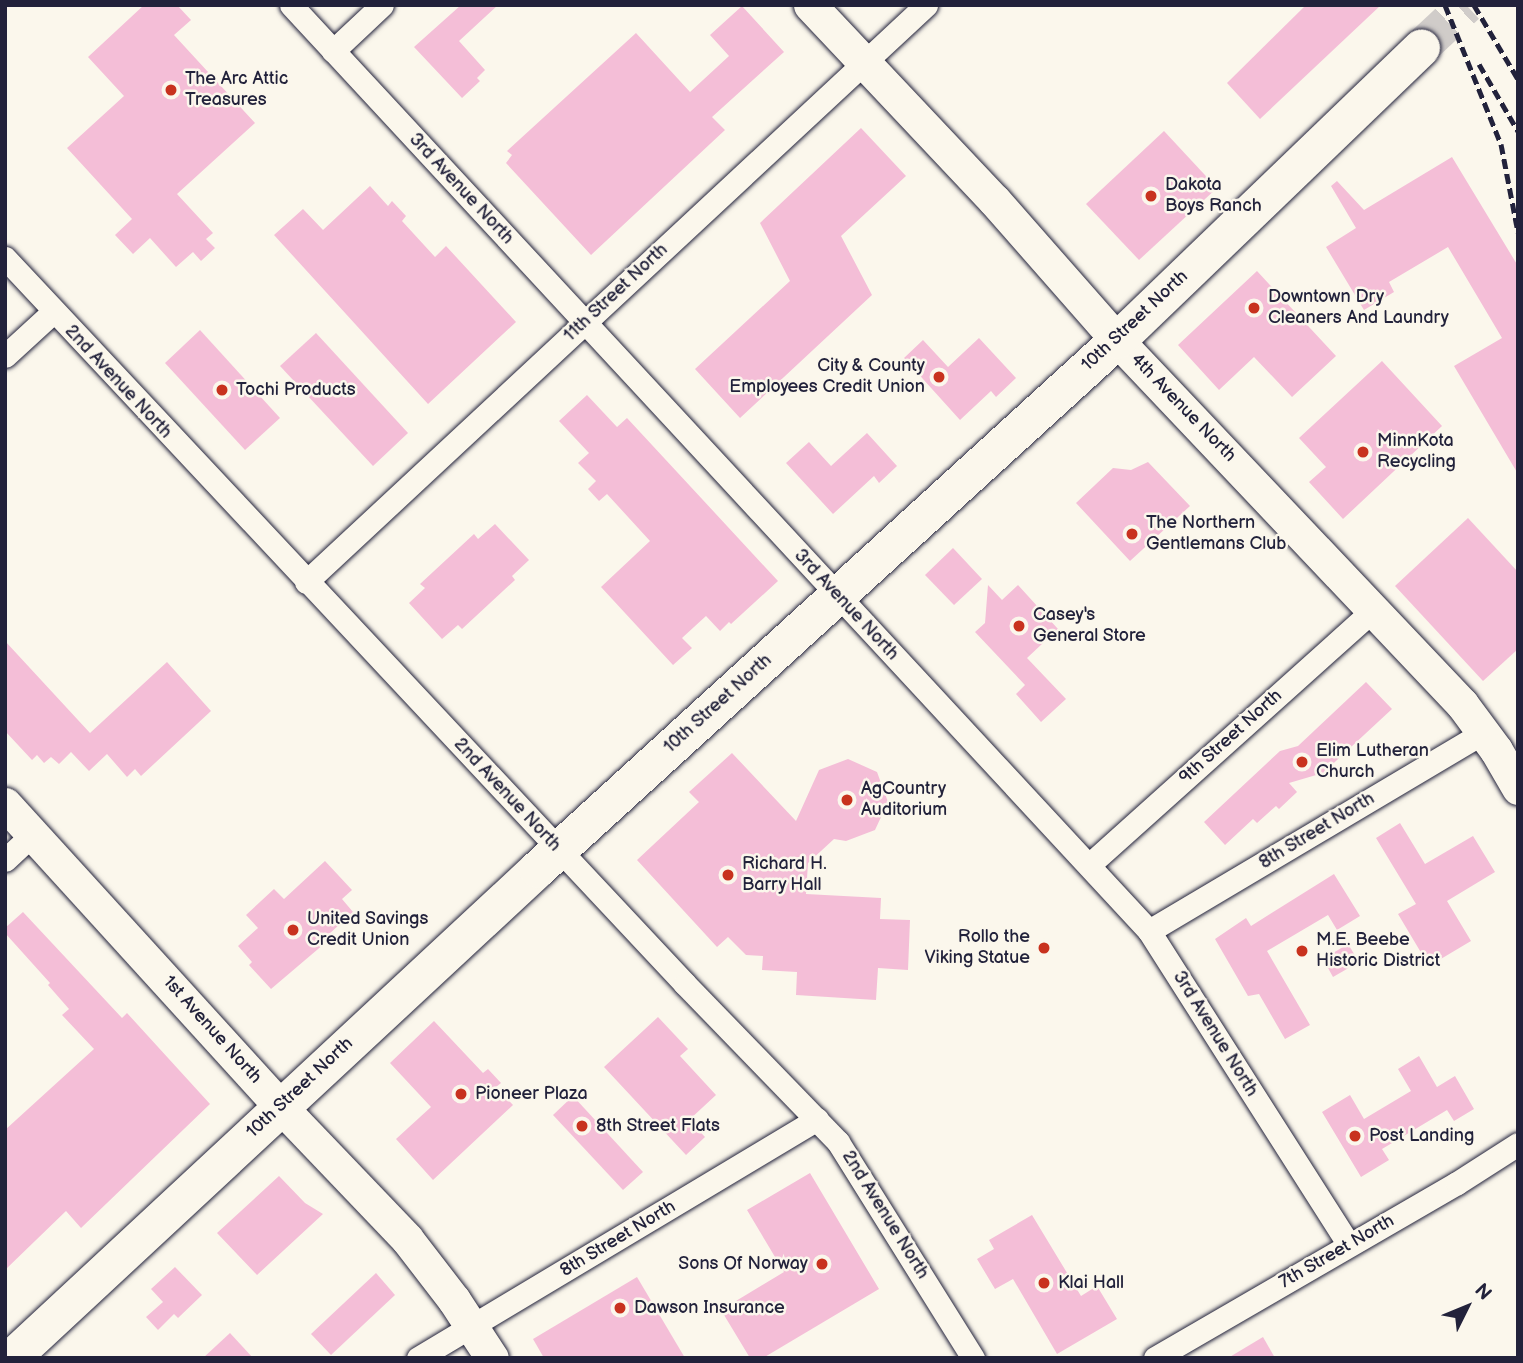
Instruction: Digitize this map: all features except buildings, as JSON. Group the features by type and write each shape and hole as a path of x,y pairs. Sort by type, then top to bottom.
{"main road":[{"name":"10th Street North","path":"11,1358 558,849 1117,340 1421,47"}],"street":[{"name":"3rd Avenue North","path":"291,5 1149,931 1349,1245"},
{"path":"333,51 382,5"},
{"name":"4th Avenue North","path":"810,5 994,200 1117,340 1337,569 1462,704 1484,732 1518,788"},
{"name":"11th Street North","path":"306,582 926,5"},
{"name":"2nd Avenue North","path":"5,258 306,582 838,1142 974,1358"},
{"path":"5,356 53,312"},
{"name":"9th Street North","path":"1089,865 1373,610"},
{"name":"8th Street North","path":"1149,931 1484,732"},
{"name":"1st Avenue North","path":"5,804 281,1107 407,1239 473,1326 492,1358"},
{"path":"5,860 33,834"},
{"name":"8th Street North","path":"418,1358 817,1119"},
{"name":"7th Street North","path":"1155,1358 1518,1144"}],"tunnel":[{"path":"1421,47 1466,5"}],"railway":[{"path":"1445,5 1501,144 1518,232"},
{"path":"1474,5 1518,79"},
{"path":"1479,64 1518,131"}],"place":[{"name":"The Arc Attic Treasures","path":"171,90"},
{"name":"Dakota Boys Ranch","path":"1151,196"},
{"name":"Downtown Dry Cleaners And Laundry","path":"1254,308"},
{"name":"City & County Employees Credit Union","path":"939,377"},
{"name":"Tochi Products","path":"222,390"},
{"name":"MinnKota Recycling","path":"1363,452"},
{"name":"The Northern Gentlemans Club","path":"1132,534"},
{"name":"Casey's General Store","path":"1019,626"},
{"name":"Elim Lutheran Church","path":"1302,762"},
{"name":"AgCountry Auditorium","path":"847,800"},
{"name":"Richard H. Barry Hall","path":"728,875"},
{"name":"United Savings Credit Union","path":"293,930"},
{"name":"Rollo the Viking Statue","path":"1044,948"},
{"name":"M.E. Beebe Historic District","path":"1302,951"},
{"name":"Pioneer Plaza","path":"461,1094"},
{"name":"8th Street Flats","path":"582,1126"},
{"name":"Post Landing","path":"1355,1136"},
{"name":"Sons Of Norway","path":"822,1264"},
{"name":"Klai Hall","path":"1044,1283"},
{"name":"Dawson Insurance","path":"620,1308"}]}
